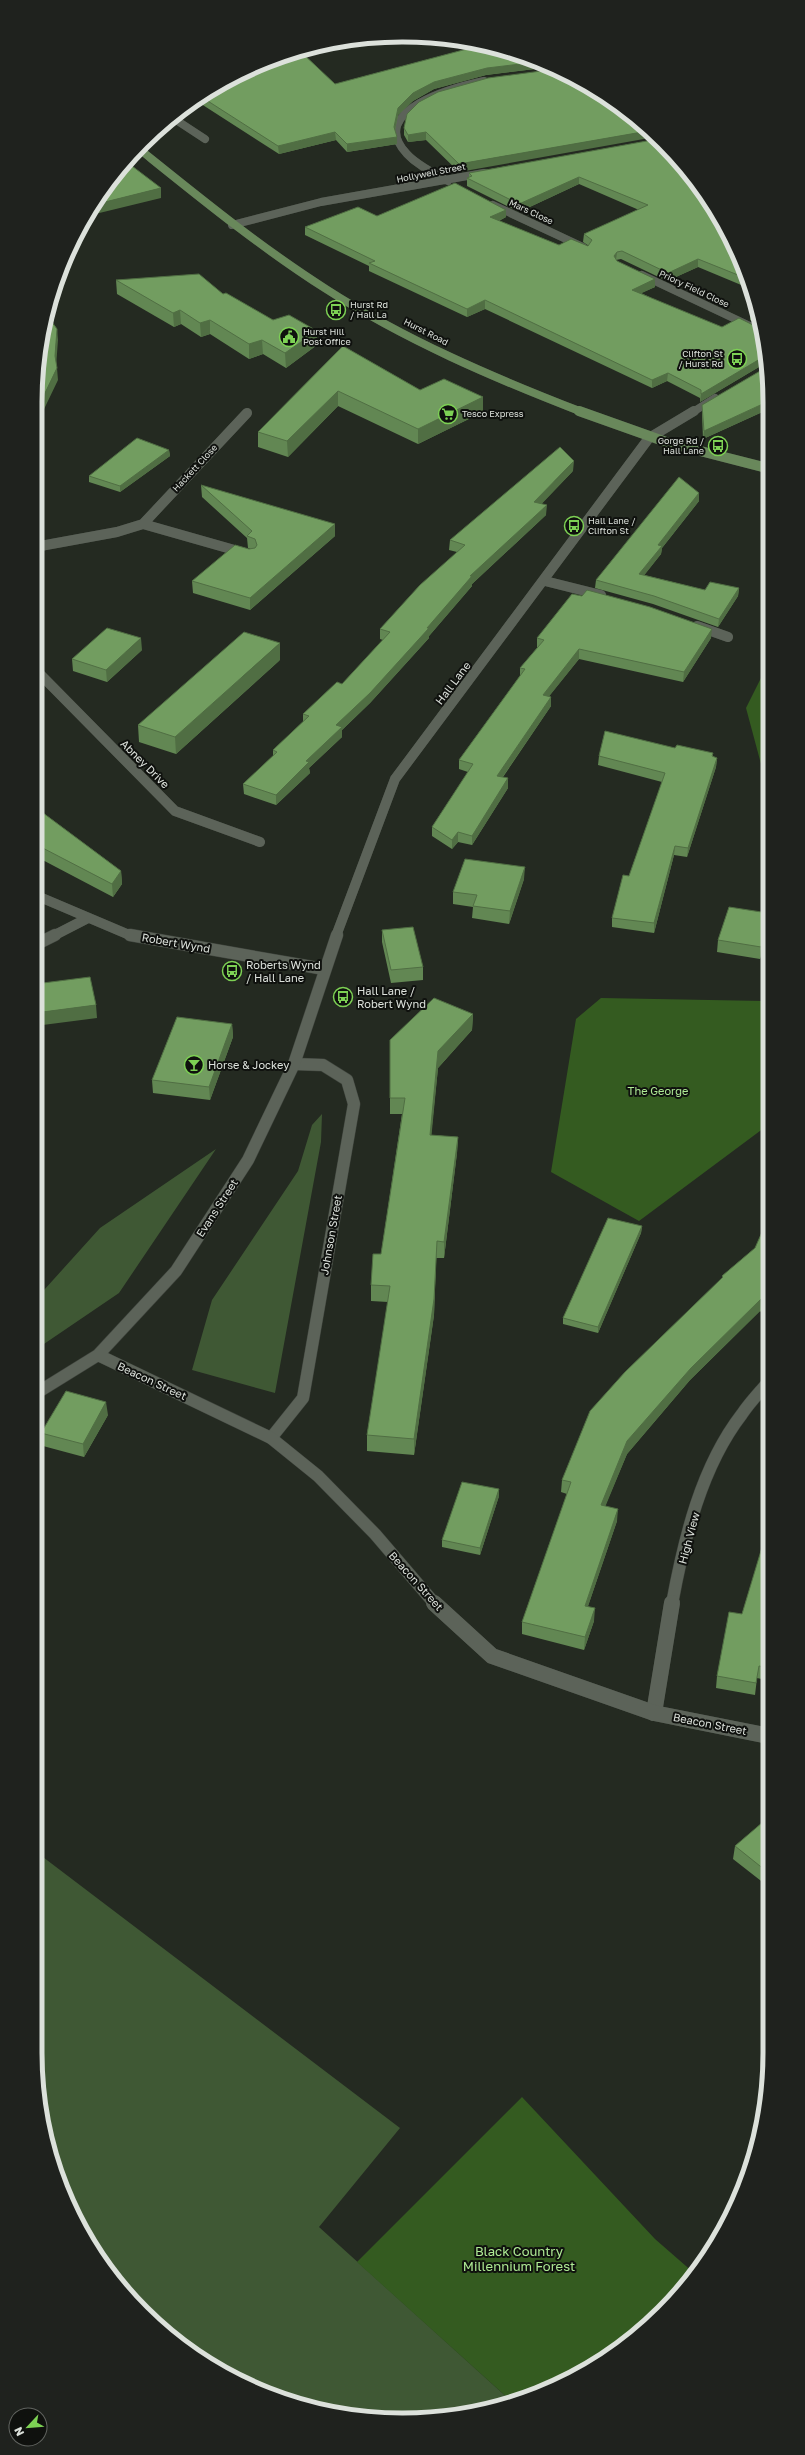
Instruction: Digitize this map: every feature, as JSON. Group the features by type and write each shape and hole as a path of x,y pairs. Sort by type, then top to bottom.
{"main road":[{"name":"Hurst Road","path":"143,153 232,225 357,308 466,363 583,413 649,438 763,467"}],"street":[{"path":"459,187 422,167 398,141 398,128 404,114 418,102 440,92 490,80"},
{"path":"177,121 205,139"},
{"name":"Hollywell Street","path":"232,225 321,202 492,171"},
{"name":"Mars Close","path":"486,202 588,249"},
{"name":"Priory Field Close","path":"634,271 755,329"},
{"path":"649,438 721,395"},
{"name":"Hackett Close","path":"42,546 117,532 143,524 247,413"},
{"name":"Hall Lane","path":"324,969 395,779 545,581 649,438"},
{"path":"143,524 251,555"},
{"path":"545,581 614,599"},
{"path":"686,622 728,637"},
{"name":"Abney Drive","path":"42,676 175,811 260,842"},
{"name":"Robert Wynd","path":"42,898 127,934 324,969"},
{"path":"42,941 88,918"},
{"name":"Evans Street","path":"42,1390 98,1355 176,1271 248,1160 294,1064 324,969"},
{"name":"Johnson Street","path":"271,1438 303,1398 354,1104 347,1080 324,1065 294,1064"},
{"name":"Beacon Street","path":"98,1355 271,1438 318,1476 375,1534 433,1602 492,1656 654,1713 763,1735"},
{"name":"High View","path":"654,1713 674,1591 697,1507 719,1450 756,1394 763,1387"}],"green space":[{"path":"763,674 763,771 746,708"},
{"name":"The George","path":"601,998 763,1001 763,1129 639,1221 551,1172 576,1019"},
{"path":"322,1114 321,1142 275,1393 192,1370 212,1300 298,1171 312,1125"},
{"path":"216,1149 119,1293 42,1345 42,1292 100,1228"},
{"path":"42,1856 400,2128 319,2227 507,2397 450,2410 402,2413 355,2410 309,2401 265,2386 222,2365 183,2339 165,2324 131,2290 103,2253 79,2212 61,2168 49,2123 45,2100 42,2052"},
{"name":"Black Country Millennium Forest","path":"522,2097 655,2239 690,2270 674,2290 640,2324 622,2339 583,2365 562,2376 540,2386 507,2397 357,2262"}],"building":[{"path":"469,48 496,54 525,63 487,68 434,82 413,93 398,108 394,127 397,137 347,144 335,132 278,146 206,100 243,79 265,69 305,55 335,84"},
{"path":"544,71 583,90 622,116 641,132 459,164 426,132 408,135 404,128 407,114 419,102 438,92 488,78"},
{"path":"650,141 674,165 702,202 726,243 740,276 698,259 668,273 622,251 617,252 614,256 617,261 655,279 632,290 722,327 739,318 755,326 760,359 701,394 701,390 668,373 652,380 485,300 467,309 369,263 375,261 305,227 358,207 377,216 455,183 506,210 490,217 559,245 571,239 588,246 592,240 584,234 648,205 579,177 519,204 467,178 472,176 469,173"},
{"path":"132,166 161,188 103,203 116,183 130,167"},
{"path":"199,274 223,294 226,293 273,320 289,315 317,331 285,353 262,340 249,344 210,320 200,323 180,310 173,313 116,280"},
{"path":"51,321 57,329 55,356 57,368 42,399 45,355"},
{"path":"343,346 420,390 444,379 483,397 418,429 338,391 287,441 258,432"},
{"path":"761,370 763,404 704,431 702,405"},
{"path":"137,438 169,450 120,486 89,476"},
{"path":"560,447 574,461 534,502 547,505 470,576 472,576 427,628 429,628 370,693 336,725 342,727 306,761 309,762 276,795 243,784 277,752 273,750 309,716 303,714 337,682 342,684 390,632 380,629 420,585 465,545 450,540"},
{"path":"679,477 699,493 658,545 662,546 639,574 705,590 710,582 739,588 719,619 654,596 596,580"},
{"path":"201,485 335,524 250,598 192,581 235,545 249,549 255,548 257,545 255,539 247,536 252,531"},
{"path":"587,590 650,607 712,629 684,672 579,649 543,695 551,697 497,776 508,778 472,836 458,832 452,840 432,827 473,764 459,760 525,669 520,668 544,640 537,638 572,594 582,596"},
{"path":"107,628 141,638 106,670 72,659"},
{"path":"244,632 280,643 175,737 138,725"},
{"path":"605,731 675,748 677,745 713,753 712,756 717,758 688,848 675,846 654,923 612,918 623,875 629,876 665,773 599,756"},
{"path":"42,812 121,871 112,884 42,848"},
{"path":"465,859 525,867 510,911 473,906 477,895 453,892"},
{"path":"729,907 763,912 763,941 761,947 718,940"},
{"path":"413,927 423,967 391,970 382,930"},
{"path":"90,977 96,1005 42,1012 42,983"},
{"path":"434,998 473,1014 438,1051 430,1135 458,1137 444,1242 437,1241 434,1299 414,1439 367,1435 390,1286 371,1285 373,1254 381,1254 405,1098 390,1098 390,1040"},
{"name":"Horse & Jockey","path":"177,1017 232,1024 209,1087 152,1080"},
{"path":"608,1218 642,1226 598,1327 563,1318"},
{"path":"763,1230 763,1300 761,1299 691,1368 627,1441 601,1505 618,1509 585,1606 595,1608 585,1637 522,1622 571,1482 562,1480 590,1411 625,1372 723,1277 722,1276 755,1248"},
{"path":"66,1391 106,1402 83,1444 42,1433"},
{"path":"462,1482 499,1489 480,1548 442,1540"},
{"path":"763,1544 763,1667 759,1666 756,1683 717,1676 729,1612 742,1614"},
{"path":"763,1822 763,1868 735,1846"}],"place":[{"name":"Hurst Rd / Hall La","path":"336,310"},
{"name":"Hurst Hill Post Office","path":"289,337"},
{"name":"Clifton St / Hurst Rd","path":"737,359"},
{"name":"Tesco Express","path":"448,414"},
{"name":"Gorge Rd / Hall Lane","path":"718,446"},
{"name":"Hall Lane / Clifton St","path":"574,526"},
{"name":"Roberts Wynd / Hall Lane","path":"232,971"},
{"name":"Hall Lane / Robert Wynd","path":"343,997"},
{"name":"Horse & Jockey","path":"194,1065"}]}
